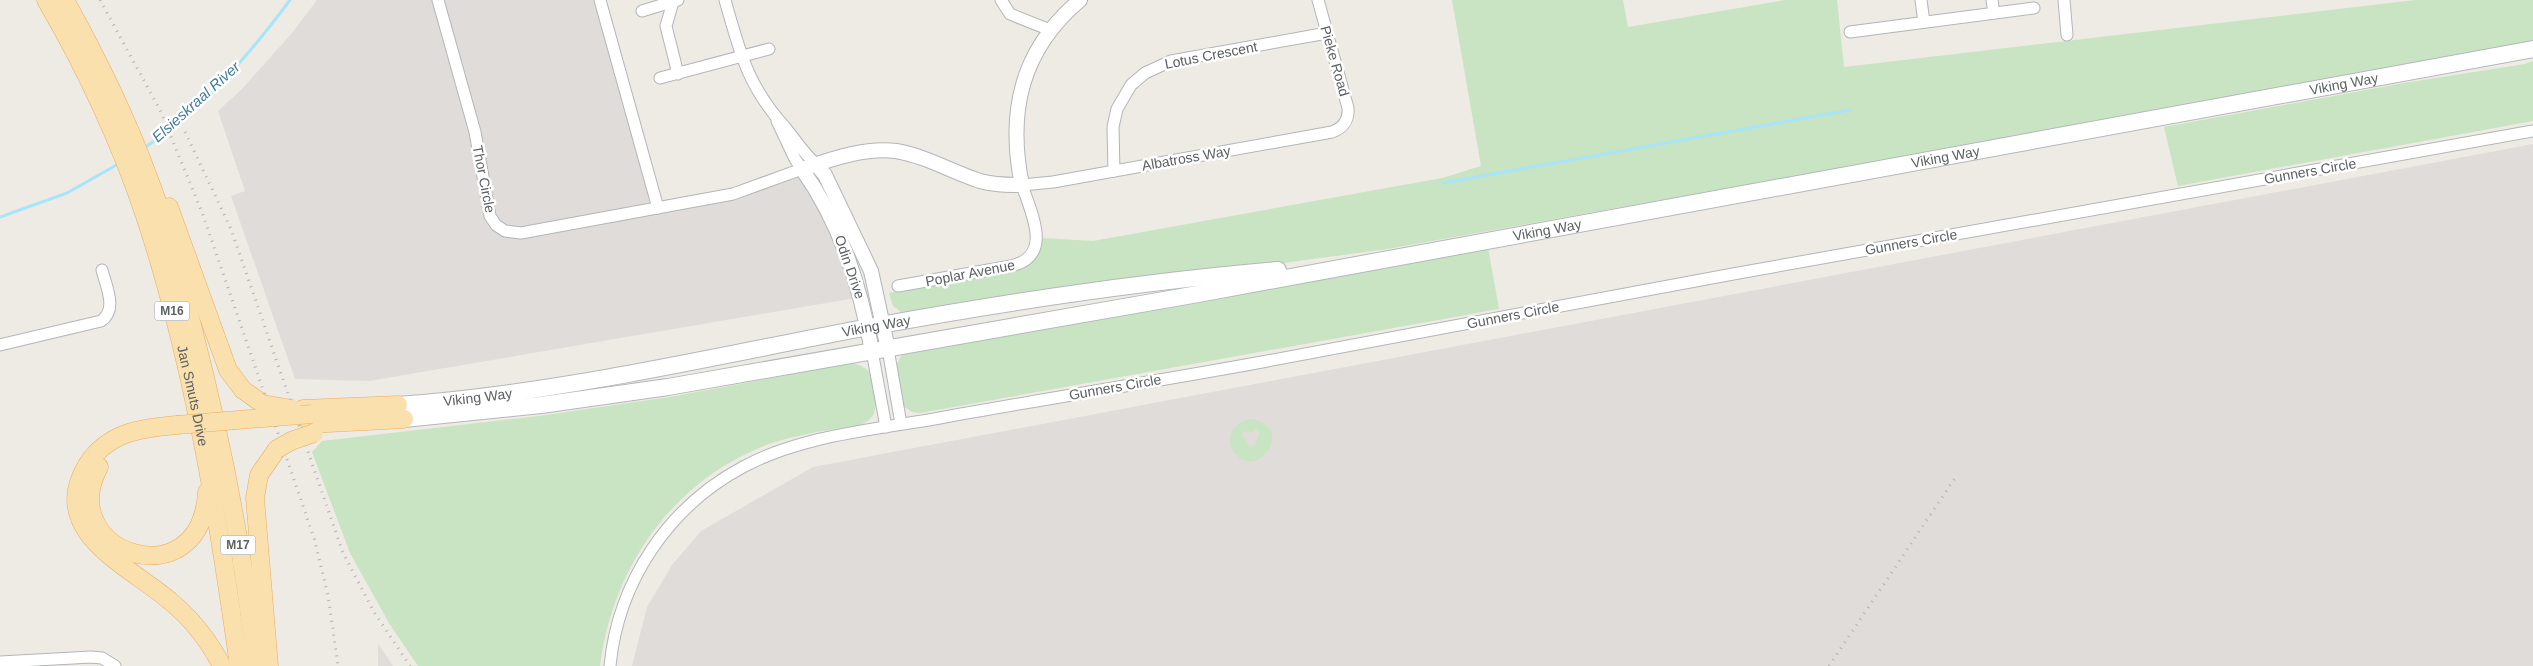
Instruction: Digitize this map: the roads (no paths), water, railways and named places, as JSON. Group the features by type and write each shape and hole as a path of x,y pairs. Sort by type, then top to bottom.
{"main road":[{"name":"Jan Smuts Drive","path":"46,0 122,134 140,171 178,270 217,424 256,666"},
{"name":"Jan Smuts Drive","path":"65,0 96,58 122,134"},
{"name":"Viking Way","path":"401,412 541,405 660,388 880,350 2530,51"},
{"name":"Jan Smuts Drive","path":"140,171 144,216 161,272 204,450 223,549 239,666"},
{"path":"140,171 175,220 228,370 243,390 263,404 281,408 310,420"},
{"name":"Viking Way","path":"401,412 538,390 876,326 1034,300 1201,276 1357,263"},
{"path":"222,666 207,641 181,610 158,591 111,559 96,545 86,530 79,510 78,494 83,473 101,448 126,432 178,430 401,412"},
{"path":"269,666 255,498 259,475 277,449 291,441 310,420"},
{"path":"178,430 126,444 114,450 98,467 92,488 92,512 104,534 116,546 130,553 152,556 167,554 188,541 202,519 206,503 207,486 204,450"}],"street":[{"name":"Thor Circle","path":"438,0 475,132 488,210 496,224 510,232 521,233 733,194 802,169"},
{"path":"600,0 658,208"},
{"name":"Odin Drive","path":"725,0 741,56 752,84 777,120 825,175 870,271 880,350 886,427"},
{"path":"1001,0 1007,11 1014,16 1050,30"},
{"name":"Poplar Avenue","path":"898,286 1011,266 1027,260 1034,251 1037,238 1022,185 1016,148 1018,101 1027,71 1050,30 1080,0"},
{"name":"Pieke Road","path":"1318,0 1348,108 1346,122"},
{"path":"1920,0 1924,22"},
{"path":"1992,0 1994,14"},
{"path":"2064,0 2067,35"},
{"path":"676,1 666,26 678,74"},
{"path":"642,10 676,1"},
{"path":"1850,32 2034,8"},
{"name":"Lotus Crescent","path":"1114,171 1113,127 1117,109 1131,86 1145,73 1171,62 1327,33"},
{"path":"660,78 769,49"},
{"name":"Odin Drive","path":"777,120 795,160 830,214 849,259 861,297 876,326"},
{"name":"Albatross Way","path":"1022,185 1114,171 1332,132 1346,122"},
{"name":"Gunners Circle","path":"610,666 621,611 640,568 663,532 693,501 728,475 769,455 825,439 2533,131"},
{"path":"802,169 864,152 894,151 923,158 982,181 1022,185"},
{"path":"0,346 93,323 106,318 110,304 102,270"},
{"name":"Odin Drive","path":"880,350 901,424"},
{"path":"0,662 91,656 102,658 115,666"}],"waterway":[{"name":"Elsieskraal River","path":"144,148 186,117 223,81 290,0"},
{"path":"1443,183 1850,110"},
{"name":"Elsieskraal River","path":"0,217 67,193 120,163"}],"railway":[{"path":"100,0 161,112 203,215 314,538 328,595 338,666"},
{"path":"185,132 231,229 343,553 374,612 410,666"},
{"path":"1829,666 1955,478"}]}
